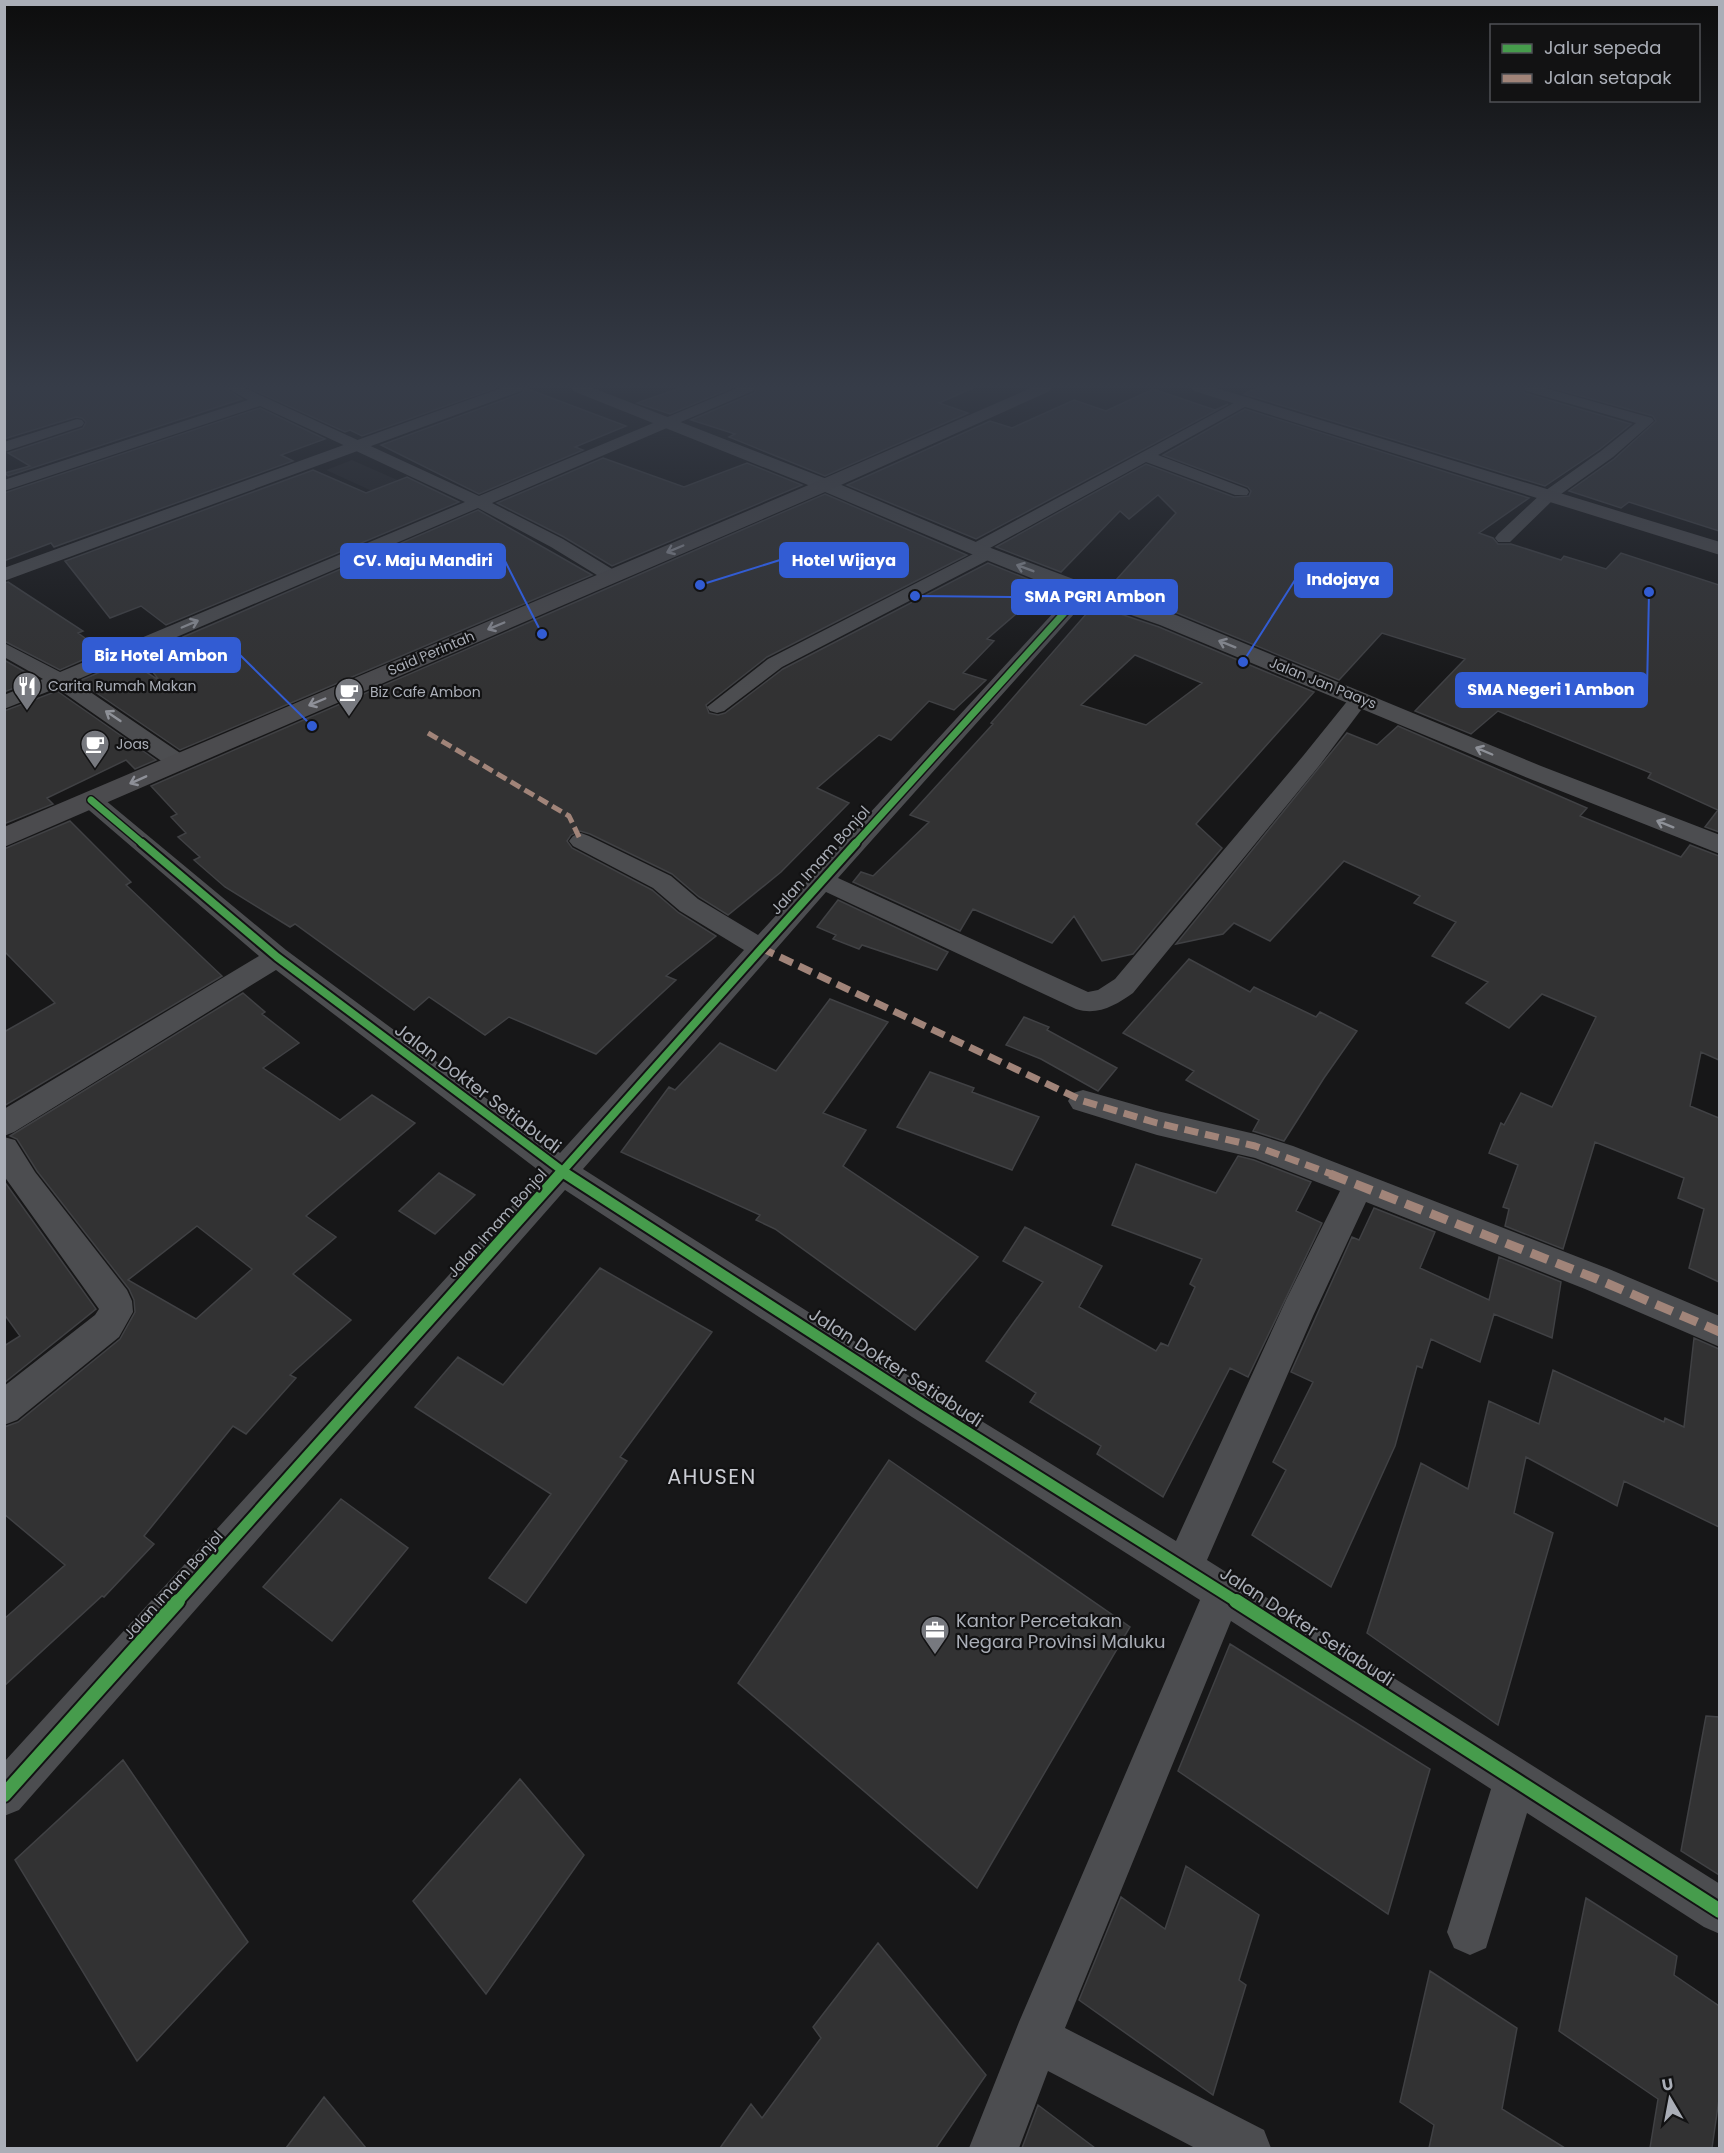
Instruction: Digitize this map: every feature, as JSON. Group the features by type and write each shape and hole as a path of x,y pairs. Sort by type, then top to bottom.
{"main road":[{"name":"Said Perintah","path":"4,838 817,488"},
{"path":"1524,488 1719,549"}],"street":[{"path":"4,575 239,488"},
{"path":"449,488 557,543 611,576"},
{"path":"4,703 510,488"},
{"name":"Jalan Jan Paays","path":"833,488 1084,591 1139,608 1532,771 1719,845"},
{"path":"717,706 776,663 982,551 1089,488"},
{"path":"1232,488 1241,492"},
{"path":"1504,538 1559,488"},
{"name":"Jalan Imam Bonjol","path":"4,1795 761,948 1084,591"},
{"path":"4,649 59,680 178,762"},
{"path":"822,880 1086,1002 1106,999 1124,986 1311,761 1360,698"},
{"name":"Jalan Dokter Setiabudi","path":"91,800 277,957 563,1172 924,1405 1184,1567 1719,1911"},
{"path":"581,841 662,882 689,905 761,948"},
{"path":"4,1124 277,957"},
{"path":"1083,1101 1157,1123 1256,1146 1597,1279 1719,1332"},
{"path":"4,1149 24,1181 115,1301 116,1312 107,1326 4,1408"},
{"path":"1184,1567 1298,1311 1359,1185"},
{"path":"994,2148 1036,2039 1223,1592"},
{"path":"1470,1932 1515,1780"},
{"path":"1036,2039 1246,2148"}],"shaded area":[{"path":"366,488 416,488 447,502 396,502"}],"building":[{"path":"18,488 217,488 54,547 51,543 4,561 4,493"},
{"path":"263,488 356,488 366,493 378,488 431,488 459,502 166,625 141,606 110,618 65,561"},
{"path":"468,488 492,488 479,494"},
{"path":"531,488 794,488 612,566 564,537 497,503"},
{"path":"855,488 1070,488 976,539"},
{"path":"1102,488 1211,488 1234,497 1249,496 1251,491 1249,488 1499,488 1529,498 1479,533 1493,538 1498,544 1511,544 1561,560 1564,556 1606,569 1621,553 1719,585 1719,832 1705,827 1718,810 1648,778 1651,773 1498,711 1471,734 1415,711 1465,659 1382,633 1339,680 1177,613 1108,589 1176,513 1158,495 1129,519 1120,511 1061,572 996,547"},
{"path":"1573,488 1719,488 1719,531 1629,502 1621,508 1569,491"},
{"path":"825,494 967,555 767,657 706,705 709,713 718,715 725,713 783,669 988,563 1047,587 987,639 994,641 963,673 986,680 954,710 929,701 891,740 879,735 817,788 849,803 781,872 728,915 699,897 672,874 590,834 580,831 571,835 567,841 572,848 652,890 679,913 716,936 666,976 676,980 596,1054 509,1017 485,1035 429,997 414,1010 295,924 290,927 225,887 194,860 200,857 178,837 186,833 171,817 177,814 151,786"},
{"path":"478,510 592,575 180,750 79,681 119,664 124,668 134,664 160,681 143,660 190,642 183,637"},
{"path":"8,582 83,631 78,633 103,651 60,670 4,641 4,583"},
{"path":"1094,605 1159,627 1314,692 1196,824 1222,848 1133,954 1102,961 1074,916 1052,943 973,909 960,931 853,882 861,872 873,876 929,822 910,815 993,724 991,723","holes":["1135,655 1202,683 1146,725 1081,705"]},
{"path":"4,660 38,679 4,692"},
{"path":"57,691 156,760 135,769 126,760 47,798 53,804 4,824 4,711"},
{"path":"1398,726 1587,808 1580,816 1681,857 1690,845 1719,856 1719,1060 1701,1052 1690,1106 1719,1118 1719,1282 1689,1268 1704,1209 1678,1198 1684,1178 1595,1142 1563,1249 1505,1226 1509,1209 1503,1207 1518,1165 1489,1153 1501,1123 1504,1125 1521,1093 1552,1107 1596,1017 1542,994 1509,1028 1466,1003 1488,982 1432,956 1456,922 1414,903 1420,896 1344,861 1270,941 1234,923 1223,934 1176,944 1347,733 1377,745"},
{"path":"70,821 131,882 126,885 222,976 4,1106 4,1032 55,1003 4,951 4,849"},
{"path":"838,900 948,952 937,970 862,945 859,949 833,939 836,935 817,927"},
{"path":"1189,959 1250,992 1254,987 1316,1017 1320,1012 1357,1031 1284,1141 1253,1131 1259,1120 1186,1080 1194,1071 1123,1033"},
{"path":"243,993 265,1012 262,1014 299,1043 263,1068 340,1120 372,1095 415,1123 306,1216 336,1237 293,1274 351,1320 290,1375 296,1378 246,1434 233,1426 144,1536 154,1544 104,1597 102,1596 4,1686 4,1619 65,1565 4,1514 4,1427 18,1422 120,1339 135,1312 134,1300 129,1289 37,1171 17,1139 10,1136","holes":["197,1226 252,1269 196,1319 128,1280"]},
{"path":"830,999 888,1022 823,1113 866,1130 843,1166 978,1257 915,1330 775,1229 756,1220 760,1215 621,1152 669,1087 675,1090 720,1043 776,1071"},
{"path":"1024,1017 1049,1027 1047,1030 1117,1068 1098,1091 1041,1059 1006,1045"},
{"path":"930,1072 974,1088 972,1092 1039,1117 1012,1170 897,1127"},
{"path":"1238,1156 1311,1182 1296,1211 1322,1223 1248,1377 1230,1368 1163,1497 1097,1454 1101,1446 1030,1402 1036,1393 986,1361 1043,1282 1003,1261 1025,1227 1102,1266 1079,1307 1156,1351 1161,1343 1168,1346 1195,1287 1190,1284 1202,1259 1112,1225 1136,1164 1216,1193"},
{"path":"439,1173 475,1195 435,1234 399,1211"},
{"path":"4,1181 96,1309 4,1383 4,1346 20,1336 4,1314"},
{"path":"1374,1208 1435,1232 1420,1268 1489,1300 1499,1257 1561,1282 1552,1338 1494,1314 1480,1362 1431,1339 1422,1368 1417,1366 1395,1446 1331,1587 1252,1535 1286,1470 1273,1462 1313,1382 1291,1372 1352,1237 1359,1240"},
{"path":"600,1268 712,1332 620,1457 627,1461 526,1603 489,1578 551,1494 415,1407 458,1357 503,1385"},
{"path":"1694,1338 1719,1349 1719,1527 1624,1481 1617,1506 1526,1457 1514,1513 1553,1533 1498,1725 1367,1633 1421,1463 1468,1489 1489,1401 1539,1424 1553,1370 1664,1422 1665,1418 1684,1427"},
{"name":"Kantor Percetakan Negara Provinsi Maluku","path":"889,1460 1130,1627 977,1888 738,1683"},
{"path":"341,1499 408,1548 332,1641 263,1587"},
{"path":"1230,1644 1430,1769 1388,1914 1178,1771"},
{"path":"1706,1716 1719,1717 1719,1875 1681,1851"},
{"path":"123,1760 248,1942 137,2061 15,1860"},
{"path":"520,1779 584,1855 486,1994 413,1901"},
{"path":"1186,1866 1259,1915 1239,1980 1246,1985 1213,2095 1079,2000 1121,1897 1165,1929"},
{"path":"1586,1898 1677,1956 1674,1975 1719,2006 1719,2099 1712,2148 1650,2148 1658,2099 1559,2031"},
{"path":"878,1943 986,2075 936,2148 720,2148 751,2104 762,2118 821,2038 813,2027"},
{"path":"1430,1971 1517,2028 1502,2109 1565,2148 1429,2148 1434,2125 1400,2102"},
{"path":"324,2097 366,2148 286,2148"},
{"path":"1038,2105 1095,2148 1022,2148"}],"marked path":[{"path":"428,733 569,816 581,841"},
{"path":"761,948 1083,1101 1157,1123 1255,1146 1282,1155 1597,1279 1720,1332"}],"cycle path":[{"path":"4,1795 761,948 1084,591"},
{"path":"91,800 277,957 563,1172 924,1405 1205,1581 1720,1911"}],"place":[{"name":"Hotel Wijaya","path":"700,585"},
{"name":"SMA Negeri 1 Ambon","path":"1649,592"},
{"name":"SMA PGRI Ambon","path":"915,596"},
{"name":"CV. Maju Mandiri","path":"542,634"},
{"name":"Indojaya","path":"1243,662"},
{"name":"Carita Rumah Makan","path":"27,712"},
{"name":"Biz Cafe Ambon","path":"349,718"},
{"name":"Biz Hotel Ambon","path":"312,726"},
{"name":"Joas","path":"95,770"},
{"name":"Kantor Percetakan Negara Provinsi Maluku","path":"935,1656"}],"district":[{"name":"AHUSEN","path":"712,1476"}]}
